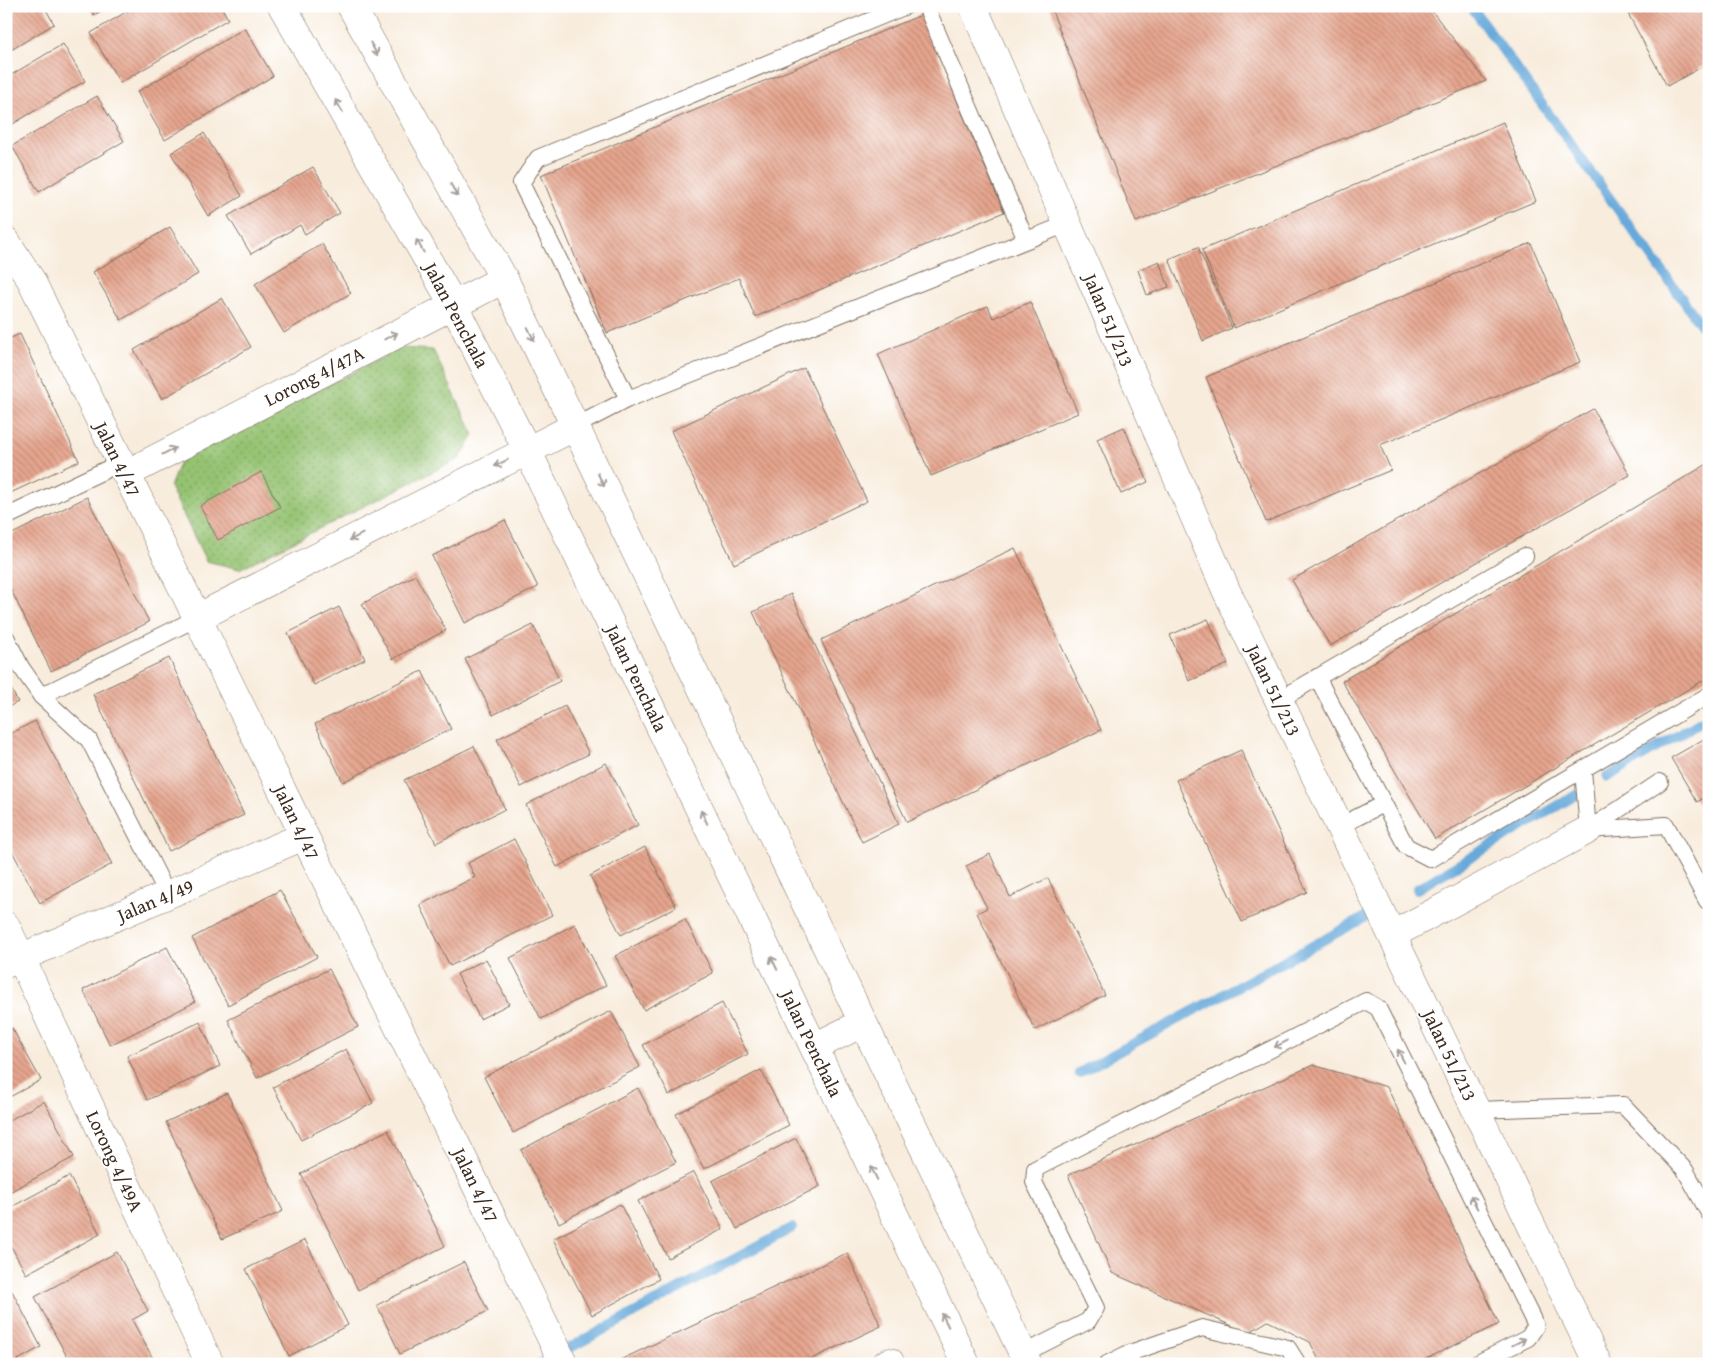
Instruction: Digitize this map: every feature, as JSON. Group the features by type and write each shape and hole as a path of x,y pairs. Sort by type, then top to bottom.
{"street":[{"name":"Jalan Penchala","path":"282,6 453,304 527,450 966,1364"},
{"path":"351,6 504,279 1026,1359"},
{"name":"Jalan 51/213","path":"973,6 1226,590 1598,1364"},
{"name":"Jalan 4/47","path":"6,241 18,279 123,468 564,1364"},
{"name":"Lorong 4/47A","path":"123,468 504,279"},
{"path":"197,618 576,426"},
{"path":"1392,935 1588,830"},
{"name":"Jalan 4/49","path":"13,961 304,836"},
{"name":"Lorong 4/49A","path":"6,926 13,961 210,1364"},
{"path":"814,1047 863,1023"}],"lane":[{"path":"628,399 521,183 538,158 906,6"},
{"path":"926,6 1026,240"},
{"path":"576,426 628,399 1067,224"},
{"path":"6,517 123,468"},
{"path":"1279,700 1525,556"},
{"path":"41,696 197,618"},
{"path":"6,637 21,667 41,696 89,740 168,895"},
{"path":"1317,677 1406,846 1430,860 1709,695"},
{"path":"1583,770 1588,830"},
{"path":"1588,830 1660,782"},
{"path":"1340,826 1383,804"},
{"path":"1588,830 1666,825 1707,901 1709,900"},
{"path":"1026,1359 1088,1320 1096,1308 1034,1182 1035,1168 1366,1001 1378,1008 1536,1326 1528,1338 1476,1364"},
{"path":"1476,1110 1623,1105 1685,1170 1709,1213"},
{"path":"1107,1364 1130,1359 1202,1328 1288,1348 1295,1363"}],"green space":[{"path":"401,348 433,350 474,435 460,458 239,569 206,561 170,487 180,461"}],"building":[{"path":"6,6 44,6 54,24 6,53"},
{"path":"88,6 109,6 94,15"},
{"path":"136,6 221,6 228,19 120,83 91,33"},
{"path":"1050,6 1428,6 1486,81 1136,222"},
{"path":"1628,6 1709,6 1709,63 1667,86 1625,8"},
{"path":"921,15 1004,212 755,317 739,278 607,333 541,175"},
{"path":"245,28 273,76 165,140 137,92"},
{"path":"63,44 85,81 6,128 6,78"},
{"path":"97,96 124,141 39,192 12,146"},
{"path":"1503,122 1536,201 1234,328 1202,250"},
{"path":"204,133 242,196 208,216 171,153"},
{"path":"313,167 340,213 305,234 300,225 251,254 228,216"},
{"path":"170,227 198,274 121,320 93,272"},
{"path":"1531,243 1580,362 1380,445 1391,470 1266,522 1206,377"},
{"path":"322,244 351,293 284,333 255,284"},
{"path":"1198,247 1232,328 1203,341 1169,259"},
{"path":"1159,261 1169,287 1147,295 1138,270"},
{"path":"222,298 251,347 162,399 134,350"},
{"path":"1030,302 1078,413 931,476 878,354 988,306 993,318"},
{"path":"20,334 79,461 6,495 6,340"},
{"path":"804,368 867,501 734,564 671,431"},
{"path":"1593,409 1630,475 1330,646 1292,580"},
{"path":"1124,427 1148,482 1121,494 1097,439"},
{"path":"1709,463 1709,677 1435,839 1342,681"},
{"path":"261,472 280,507 218,540 200,506"},
{"path":"87,497 149,622 51,671 6,580 6,537"},
{"path":"505,520 538,587 465,623 432,556"},
{"path":"1015,548 1101,730 907,822 821,640"},
{"path":"415,575 446,630 393,659 362,604"},
{"path":"791,594 899,824 862,842 753,612"},
{"path":"339,607 365,659 314,685 288,633"},
{"path":"1208,619 1228,664 1189,681 1170,635"},
{"path":"533,625 560,681 493,715 465,659"},
{"path":"169,658 244,815 169,851 93,694"},
{"path":"422,671 451,729 343,782 315,724"},
{"path":"6,680 18,702 6,708"},
{"path":"565,706 589,754 521,787 497,739"},
{"path":"35,721 112,864 40,903 6,840 6,736"},
{"path":"1709,736 1709,795 1697,802 1671,758"},
{"path":"474,746 505,809 436,843 404,780"},
{"path":"1241,750 1307,892 1242,922 1176,780"},
{"path":"606,763 638,825 557,867 526,805"},
{"path":"514,839 552,915 450,966 420,905 475,877 468,863"},
{"path":"645,847 676,907 621,935 590,876"},
{"path":"990,854 1010,897 1048,878 1105,995 1035,1030 977,913 987,908 966,866"},
{"path":"280,890 317,957 228,1005 192,938"},
{"path":"685,919 713,973 644,1010 615,956"},
{"path":"575,924 606,985 541,1019 510,958"},
{"path":"167,947 195,1002 110,1045 83,990"},
{"path":"486,959 509,1004 480,1019 457,974"},
{"path":"329,969 358,1027 257,1078 228,1020"},
{"path":"722,1003 748,1054 669,1095 643,1045"},
{"path":"611,1011 640,1067 513,1133 484,1077"},
{"path":"200,1022 220,1066 147,1100 127,1056"},
{"path":"12,1028 41,1080 6,1099 6,1031"},
{"path":"346,1049 373,1103 301,1140 273,1087"},
{"path":"1313,1065 1387,1087 1499,1324 1415,1364 1321,1364 1310,1342 1268,1321 1248,1333 1112,1273 1068,1175"},
{"path":"761,1070 789,1125 704,1169 676,1114"},
{"path":"638,1088 676,1162 559,1223 521,1150"},
{"path":"227,1093 283,1211 222,1239 166,1122"},
{"path":"44,1101 74,1157 6,1194 6,1122"},
{"path":"388,1130 445,1246 358,1290 301,1174"},
{"path":"796,1138 820,1186 737,1229 712,1181"},
{"path":"694,1172 723,1229 668,1258 638,1201"},
{"path":"69,1176 100,1234 26,1274 6,1237 6,1210"},
{"path":"620,1204 659,1279 592,1315 553,1239"},
{"path":"305,1240 348,1325 289,1356 246,1269"},
{"path":"117,1252 148,1311 132,1320 156,1364 71,1364 35,1297"},
{"path":"847,1253 881,1326 801,1364 619,1364 618,1361"},
{"path":"464,1262 488,1311 400,1354 377,1305"},
{"path":"12,1291 41,1347 11,1364 6,1364 6,1295"}],"waterway":[{"path":"1471,6 1709,336"},
{"path":"1607,777 1709,717"},
{"path":"1417,889 1576,795"},
{"path":"1079,1073 1373,913"},
{"path":"540,1364 792,1228"}]}
